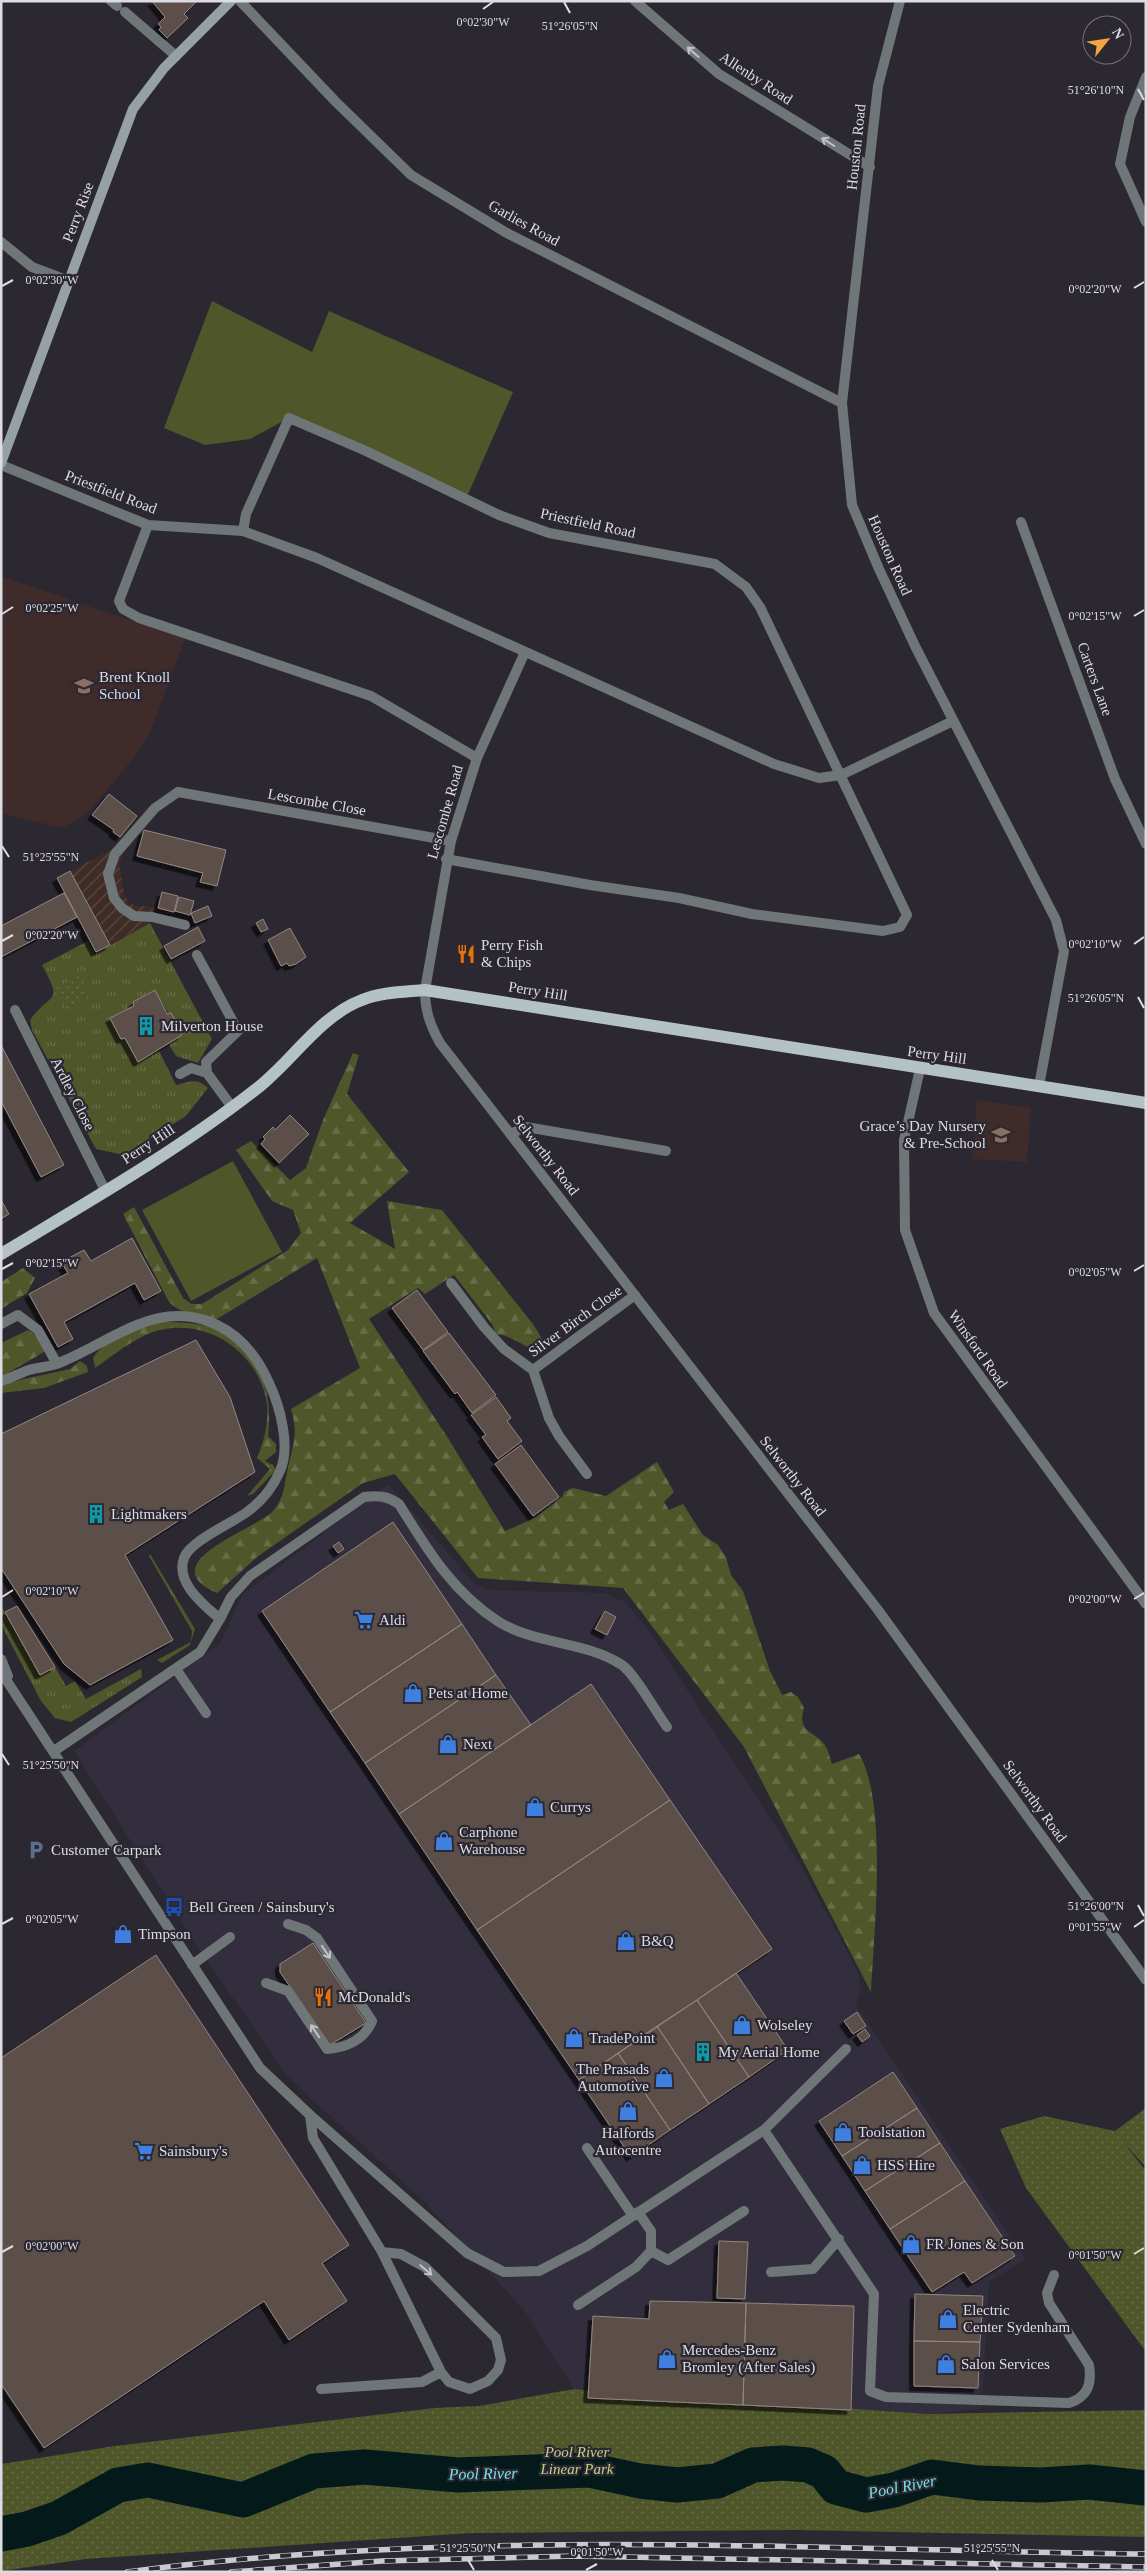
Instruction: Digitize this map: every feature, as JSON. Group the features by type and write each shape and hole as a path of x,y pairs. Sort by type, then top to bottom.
{"main road":[{"name":"Perry Rise","path":"1,464 133,109 176,56 231,1"},
{"name":"Perry Hill","path":"1,1254 106,1192 256,1090 330,1020 361,1000 391,993 425,990 1146,1103"}],"street":[{"name":"Garlies Road","path":"240,1 335,101 411,175 505,232 842,403"},
{"name":"Allenby Road","path":"635,1 719,74 870,167"},
{"name":"Houston Road","path":"900,1 878,86 842,403 852,505 879,569 953,721 1056,920 1064,951 1039,1086"},
{"path":"118,7 176,56"},
{"path":"1146,77 1130,117 1120,164 1146,222"},
{"path":"1,242 32,267 68,281"},
{"name":"Priestfield Road","path":"243,531 246,514 289,418 366,451 499,515 549,533 715,564 746,587 760,607 841,775"},
{"name":"Priestfield Road","path":"1,464 148,525 243,531 318,558 774,764 819,778 841,775 953,721"},
{"name":"Carters Lane","path":"1021,522 1115,779 1146,844"},
{"path":"148,525 119,601 123,609 139,618 371,696 477,758"},
{"name":"Lescombe Road","path":"425,990 450,841 477,758 525,652"},
{"path":"446,859 581,884 679,898 752,914 883,931 894,929 905,922 907,915 905,906 841,775"},
{"name":"Lescombe Close","path":"185,925 152,917 134,916 122,908 114,898 108,874 115,854 143,821 155,808 178,792 450,841"},
{"path":"198,955 238,1031 206,1062 208,1073 232,1107"},
{"name":"Selworthy Road","path":"425,990 425,1008 429,1023 440,1043 878,1610 1146,1980"},
{"name":"Ardley Close","path":"15,1010 106,1192"},
{"path":"180,1074 191,1068 208,1073"},
{"name":"Winsford Road","path":"920,1069 904,1140 905,1230 934,1313 1146,1604"},
{"path":"510,1134 526,1128 666,1151"},
{"name":"Silver Birch Close","path":"451,1283 484,1327 504,1349 533,1370 549,1418 559,1436 587,1474"},
{"name":"Silver Birch Close","path":"533,1370 635,1295"},
{"path":"1,1324 18,1315 38,1330 57,1364"},
{"path":"1,1381 29,1370 57,1364 137,1325 173,1317 219,1324 240,1340 259,1364 269,1381 281,1415 283,1442 281,1469 260,1501 247,1512 193,1546 184,1556 182,1569 186,1582 196,1596 220,1619"},
{"path":"54,1752 200,1652 231,1597 250,1576 364,1497 378,1495 390,1498 398,1504 439,1566 462,1593 500,1622 543,1640 587,1651 622,1665 667,1727"},
{"path":"1,1659 10,1682"},
{"path":"176,1669 206,1713"},
{"path":"1,1672 10,1682 102,1829 260,2068 310,2115 467,2254 504,2272 539,2271 587,2246 764,2130 846,2049"},
{"path":"266,1983 288,1991 327,2049 343,2048 368,2031 372,2021 317,1938 306,1930 288,1924"},
{"path":"192,1965 230,1937"},
{"path":"310,2115 313,2138 382,2252 441,2372 449,2382 470,2389 488,2381 498,2370 501,2360 496,2338 425,2267 401,2254 382,2252"},
{"path":"764,2130 839,2239 874,2294 870,2391 886,2397 1069,2403 1078,2400 1085,2395 1091,2377 1083,2353 1049,2303 1047,2293 1054,2275"},
{"path":"578,2305 636,2267 652,2251 651,2231 635,2214 587,2148"},
{"path":"652,2251 668,2260 744,2211"},
{"path":"771,2272 812,2269 839,2239"},
{"path":"321,2389 422,2382 441,2372"}],"shaded area":[{"name":"Brent Knoll School","path":"1,576 185,639 150,733 136,755 88,813 62,828 1,813"},
{"path":"152,803 158,812 123,853 119,864 124,893 128,902 133,905 158,908 151,922 110,945 70,871 111,850"},
{"name":"Grace’s Day Nursery & Pre-School","path":"977,1100 1031,1108 1027,1162 972,1159"},
{"path":"388,1484 475,1584 491,1590 604,1593 625,1602 645,1625 800,1864 858,1972 861,1991 856,2005 1025,2259 989,2282 982,2409 927,2414 574,2389 524,2310 427,2204 288,2077 195,1943 74,1751 220,1644 242,1595"}],"green space":[{"path":"212,301 312,352 329,311 513,392 466,499 289,418 250,439 205,445 164,428"},
{"path":"150,923 212,1039 198,1063 176,1056 168,1043 182,1035 154,990 133,1002 134,1006 110,1018 121,1039 125,1038 138,1062 159,1051 176,1085 196,1081 208,1088 186,1116 124,1155 96,1149 32,1030 30,1020 52,997 52,986 42,965 88,941 95,954"},
{"path":"80,975 91,997 67,1011 56,988"},
{"path":"353,1053 359,1055 347,1094 409,1172 350,1223 395,1249 387,1201 442,1210 533,1324 542,1339 541,1346 537,1350 507,1336 496,1334 492,1324 454,1275 425,1294 418,1288 369,1319 448,1438 505,1531 535,1518 563,1496 564,1492 573,1488 606,1496 657,1462 674,1492 664,1502 669,1510 683,1504 703,1535 718,1545 726,1557 731,1575 743,1591 770,1671 782,1695 791,1692 798,1697 804,1708 802,1716 804,1727 824,1744 832,1764 859,1754 868,1776 874,1803 877,1869 871,1992 744,1747 623,1588 478,1578 395,1474 363,1483 257,1557 217,1593 199,1582 195,1570 201,1559 230,1537 273,1511 279,1502 284,1488 295,1434 291,1409 360,1368 317,1258 217,1319 197,1316 185,1313 169,1302 123,1214 134,1207 183,1298 192,1304 202,1304 288,1250 301,1233 293,1210 272,1201 236,1150 251,1141 290,1180 306,1168 323,1120"},
{"path":"233,1161 282,1252 191,1301 142,1210"},
{"path":"23,1268 35,1278 27,1293 1,1309 1,1282"},
{"path":"164,1322 198,1324 221,1330 236,1342 250,1358 262,1378 268,1400 268,1436 276,1444 276,1452 265,1461 273,1465 276,1470 253,1494 247,1496 270,1469 257,1458 266,1429 267,1406 261,1382 242,1354 215,1335 199,1330 165,1329 137,1339 95,1368 93,1358 98,1351 115,1339 146,1326"},
{"path":"28,1330 42,1340 44,1352 1,1377 1,1343"},
{"path":"80,1361 87,1366 88,1372 44,1388 1,1393 1,1384 70,1369"},
{"path":"150,1554 195,1629 191,1642 192,1631 149,1556"},
{"path":"1,1606 40,1674 55,1667 66,1686 75,1681 86,1699 141,1669 142,1677 71,1722 55,1718 41,1701 6,1634 1,1623"},
{"path":"191,1642 190,1645 162,1663 157,1660"},
{"path":"1146,2108 1146,2167 1123,2142 1146,2171 1146,2352 1026,2188 1000,2129 1044,2116 1115,2131"},
{"name":"Pool River Linear Park","path":"574,2389 927,2414 1146,2410 1146,2537 796,2530 471,2533 86,2559 1,2571 1,2464 115,2446 434,2408 479,2406"}],"building":[{"path":"152,1 197,1 184,14 188,18 167,38 159,30 161,27 158,24 165,17"},
{"path":"109,794 137,816 120,837 113,832 114,830 92,815"},
{"path":"144,830 226,850 217,886 200,882 203,873 137,856"},
{"path":"70,871 110,945 96,952 57,878"},
{"path":"162,892 178,896 174,912 158,908"},
{"path":"64,893 77,917 1,957 1,926"},
{"path":"179,897 194,901 190,915 175,911"},
{"path":"208,906 212,916 195,923 191,913"},
{"path":"263,919 268,929 261,932 256,923"},
{"path":"198,927 205,941 171,959 164,946"},
{"path":"290,928 306,957 296,964 289,966 287,963 281,966 268,940"},
{"name":"Milverton House","path":"155,990 167,1014 171,1013 182,1035 138,1062 125,1038 121,1039 110,1018 134,1006 133,1002"},
{"path":"1,1045 64,1165 41,1177 1,1101"},
{"path":"290,1115 309,1134 279,1163 261,1144 265,1139 263,1137 273,1127 275,1130"},
{"path":"1,1200 9,1214 1,1219"},
{"path":"132,1238 161,1291 144,1300 135,1283 64,1322 73,1339 58,1347 29,1294 68,1273 61,1262 84,1250 91,1261"},
{"path":"417,1290 448,1332 423,1350 392,1308"},
{"path":"449,1333 496,1395 472,1413 457,1392 455,1394 423,1351"},
{"name":"Lightmakers","path":"196,1340 230,1397 255,1472 125,1555 173,1640 90,1685 64,1664 1,1568 1,1434"},
{"path":"496,1397 511,1418 507,1421 522,1441 498,1459 482,1437 486,1435 471,1415"},
{"path":"521,1445 559,1497 533,1516 495,1464"},
{"name":"Aldi","path":"393,1522 462,1624 330,1712 262,1611"},
{"path":"339,1542 344,1549 338,1553 333,1546"},
{"path":"17,1606 55,1667 40,1675 5,1612"},
{"path":"605,1611 616,1617 607,1635 595,1629"},
{"name":"Pets at Home","path":"462,1624 496,1675 365,1763 330,1712"},
{"name":"Next","path":"496,1675 531,1725 399,1814 365,1763"},
{"name":"Currys","path":"591,1684 670,1800 477,1930 399,1814"},
{"name":"B&Q","path":"670,1800 772,1949 579,2080 477,1930"},
{"name":"McDonald's","path":"313,1943 366,2023 330,2045 280,1972 280,1964"},
{"name":"Sainsbury's","path":"156,1955 349,2245 322,2263 347,2301 289,2340 264,2301 44,2448 1,2384 1,2058"},
{"name":"Wolseley","path":"736,1973 788,2050 749,2077 697,2000"},
{"name":"My Aerial Home","path":"697,2000 749,2077 709,2104 657,2026"},
{"path":"857,2012 866,2026 853,2034 844,2021"},
{"name":"The Prasads Automotive","path":"657,2026 709,2104 670,2130 618,2053"},
{"path":"865,2029 870,2036 862,2042 857,2035"},
{"name":"Halfords Autocentre","path":"618,2053 670,2130 631,2157 579,2080"},
{"path":"893,2072 917,2108 842,2156 819,2121"},
{"path":"917,2108 940,2143 865,2191 842,2156"},
{"path":"940,2143 965,2181 890,2229 865,2191"},
{"path":"965,2181 1015,2256 972,2283 964,2272 932,2292 890,2229"},
{"path":"719,2241 748,2242 745,2299 717,2298"},
{"name":"Electric Center Sydenham","path":"915,2294 983,2296 980,2342 914,2341"},
{"name":"Mercedes-Benz Bromley (After Sales)","path":"650,2301 746,2303 743,2405 588,2398 593,2316 649,2319"},
{"path":"746,2303 854,2306 851,2410 743,2405"},
{"name":"Salon Services","path":"914,2341 980,2342 978,2388 914,2386"}],"waterway":[{"name":"Pool River","path":"1,2534 27,2529 59,2518 118,2485 148,2480 243,2500 314,2471 365,2467 458,2475 589,2470 640,2481 677,2485 717,2481 753,2465 783,2463 808,2465 824,2472 836,2487 866,2495 894,2490 932,2477 979,2483 1041,2485 1089,2482 1146,2488"}],"railway":[{"path":"127,2572 254,2558 381,2550 509,2545 764,2546 1146,2554"},
{"path":"231,2572 382,2561 575,2556 1146,2567"}],"place":[{"name":"Brent Knoll School","path":"84,686"},
{"name":"Perry Fish & Chips","path":"466,954"},
{"name":"Milverton House","path":"146,1026"},
{"name":"Grace’s Day Nursery & Pre-School","path":"1001,1135"},
{"name":"Lightmakers","path":"96,1514"},
{"name":"Aldi","path":"364,1620"},
{"name":"Pets at Home","path":"413,1693"},
{"name":"Next","path":"448,1744"},
{"name":"Currys","path":"535,1807"},
{"name":"Carphone Warehouse","path":"444,1841"},
{"name":"Customer Carpark","path":"36,1850"},
{"name":"Bell Green / Sainsbury's","path":"174,1907"},
{"name":"Timpson","path":"123,1934"},
{"name":"B&Q","path":"626,1941"},
{"name":"McDonald's","path":"323,1997"},
{"name":"Wolseley","path":"742,2025"},
{"name":"TradePoint","path":"574,2038"},
{"name":"My Aerial Home","path":"703,2052"},
{"name":"The Prasads Automotive","path":"664,2078"},
{"name":"Halfords Autocentre","path":"628,2111"},
{"name":"Toolstation","path":"843,2132"},
{"name":"Sainsbury's","path":"144,2151"},
{"name":"HSS Hire","path":"862,2165"},
{"name":"FR Jones & Son","path":"911,2244"},
{"name":"Electric Center Sydenham","path":"948,2319"},
{"name":"Mercedes-Benz Bromley (After Sales)","path":"667,2359"},
{"name":"Salon Services","path":"946,2364"}]}
